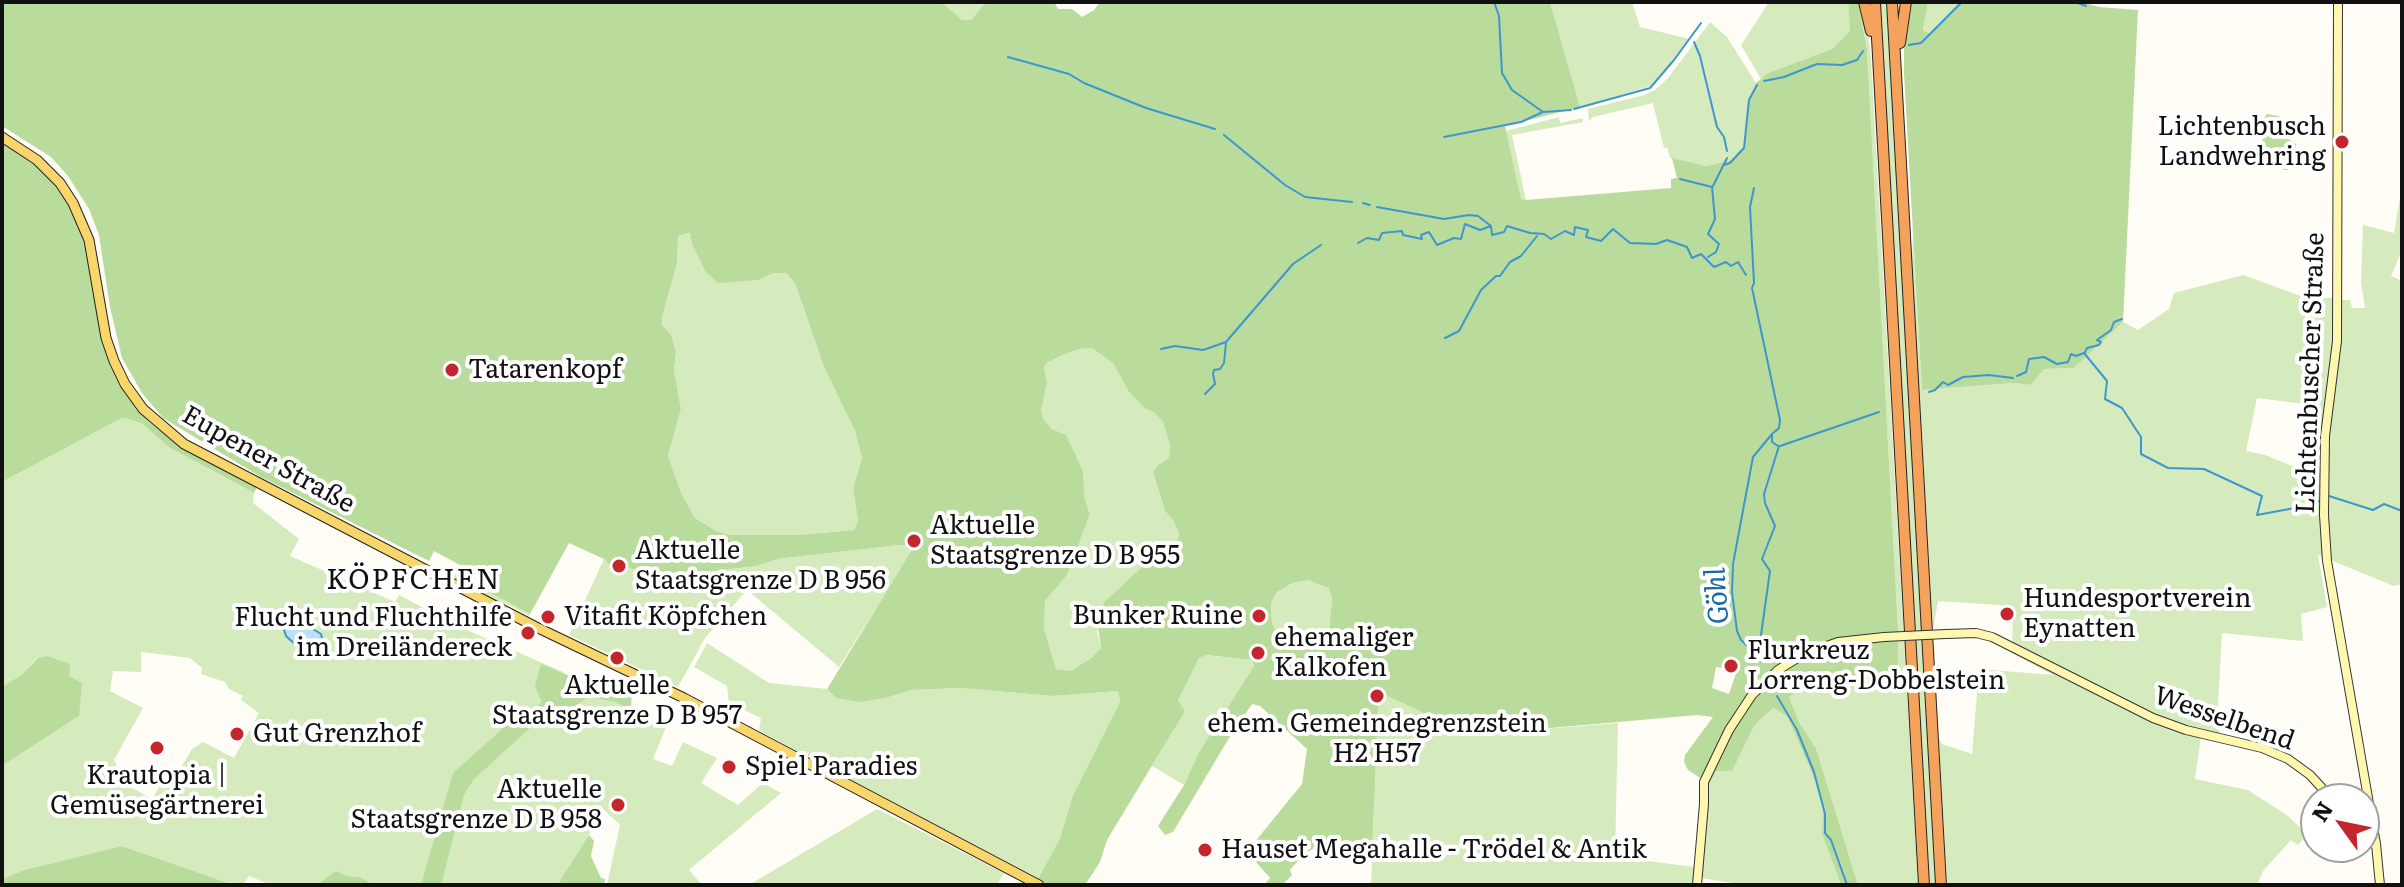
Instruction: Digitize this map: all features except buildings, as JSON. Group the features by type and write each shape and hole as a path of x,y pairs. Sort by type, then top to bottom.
{"highway":[{"path":"1864,2 1877,49"},
{"path":"1875,2 1924,885"},
{"path":"1892,2 1941,885"},
{"path":"1896,68 1906,2"}],"main road":[{"name":"Eupener Straße","path":"2,137 44,166 60,183 79,214 89,240 110,351 125,384 150,416 184,444 617,667 684,698 1039,885"}],"street":[{"name":"Lichtenbuscher Straße","path":"2338,2 2337,341 2325,436 2324,515 2327,561 2365,783"},
{"name":"Wesselbend","path":"1697,885 1704,782 1729,730 1752,695 1778,670 1804,654 1838,642 1976,633 1992,637 2153,718 2186,730 2262,748 2288,759 2317,783"},
{"name":"Lichtenbuscher Straße","path":"2378,863 2380,885"}],"green space":[{"path":"2,2 941,2 962,20 971,20 986,2 1054,2 1058,9 1072,9 1082,17 1100,2 1550,2 1580,107 1505,126 1521,199 1526,200 1671,188 1671,179 1677,178 1672,158 1706,166 1731,160 1745,144 1748,99 1756,83 1768,73 1832,49 1850,31 1848,2 1858,2 1867,49 1898,672 1816,678 1789,697 1799,722 1816,748 1858,885 1841,885 1822,834 1823,806 1811,771 1787,716 1773,708 1754,726 1732,771 1716,771 1709,784 1688,770 1684,762 1685,755 1713,717 1697,715 1471,735 1379,692 1372,855 1318,845 1301,857 1290,870 1292,875 1282,885 1264,885 1270,878 1248,853 1249,849 1302,784 1307,749 1260,706 1252,704 1173,832 1165,835 1158,826 1184,785 1199,752 1254,666 1252,660 1206,655 1199,658 1178,701 1185,711 1107,840 1100,862 1085,885 1049,885 1038,879 1060,838 1073,795 1120,702 1118,691 1053,696 961,688 911,690 860,702 836,698 827,689 915,545 777,559 757,566 705,572 656,573 610,565 604,559 569,543 530,614 489,592 491,582 434,551 429,561 261,477 163,418 142,393 122,358 110,307 99,235 89,209 68,176 51,157 2,126","holes":["690,233 705,271 718,283 759,280 773,273 786,273 795,283 824,367 855,431 862,458 853,488 858,521 854,530 799,535 731,535 718,532 695,518 682,495 668,456 681,409 674,370 676,352 671,334 662,325 662,317 677,263 678,236","1092,348 1113,363 1129,392 1163,422 1170,446 1169,458 1158,465 1153,473 1165,511 1174,521 1179,534 1175,548 1161,559 1145,564 1104,602 1097,621 1101,648 1071,671 1056,669 1044,628 1045,601 1067,575 1090,514 1085,500 1083,471 1066,435 1052,429 1041,411 1047,383 1044,367 1048,362 1079,349","1308,580 1329,588 1332,599 1329,636 1318,639 1278,633 1272,624 1271,603 1277,592 1293,583","1716,667 1737,670 1729,694 1712,688"]},
{"path":"941,2 986,2 971,20 962,21"},
{"path":"1550,2 1632,2 1640,27 1690,39 1653,85 1580,107"},
{"path":"1769,2 1848,2 1850,31 1832,49 1768,73 1761,79 1741,45"},
{"path":"1858,2 1861,2 1867,22 1871,60 1918,885 1858,885 1816,748 1799,722 1789,697 1816,678 1898,672 1867,49"},
{"path":"1879,2 1888,2 1938,885 1927,885"},
{"path":"1912,2 1928,2 1923,31 1930,33 1959,2 2082,2 2099,7 2138,10 2123,322 2074,368 2044,369 2031,385 2014,383 1922,390 1904,74 1904,45"},
{"path":"1928,2 1959,2 1931,33 1923,32"},
{"path":"1710,22 1727,37 1756,83 1748,99 1745,144 1731,160 1706,166 1670,158 1667,147 1664,148 1653,103 1593,117 1589,121 1588,109 1655,90 1668,78"},
{"path":"2267,114 2283,117 2287,138 2296,144 2288,170 2283,170 2280,158 2263,154 2262,121"},
{"path":"1559,117 1560,123 1582,118 1583,122 1512,135 1526,200 1521,200 1506,131"},
{"path":"2,143 42,169 58,185 77,215 86,241 104,342 134,403 149,422 181,447 257,487 254,493 169,447 143,424 126,418 2,482"},
{"path":"2402,186 2402,250 2391,276 2402,281 2402,584 2394,586 2318,555 2327,607 2301,614 2303,641 2222,633 2218,704 2220,740 2201,736 2195,779 2248,790 2300,827 2300,843 2298,845 2291,840 2263,871 2257,885 1947,885 1939,739 1942,744 1972,754 1979,669 2053,675 2012,653 2013,606 1938,601 1933,630 1912,261 1913,228 1922,390 2014,383 2031,385 2044,369 2074,368 2123,322 2138,330 2169,309 2174,293 2243,275 2306,298 2334,298 2334,310 2341,310 2341,300 2350,300 2352,308 2365,308 2361,283 2363,225 2394,233","holes":["2257,398 2321,406 2315,469 2292,466 2246,451"]},
{"path":"691,233 692,244 705,271 759,280 773,273 786,273 795,283 824,367 855,431 862,458 853,488 858,521 854,530 799,535 731,535 718,532 695,518 682,495 668,456 681,409 674,370 676,352 671,334 662,325 662,316 677,263 678,236"},
{"path":"1092,348 1113,363 1129,392 1163,422 1170,446 1169,458 1158,465 1153,474 1165,511 1175,521 1179,534 1175,548 1161,559 1145,564 1104,602 1097,633 1101,648 1071,671 1056,669 1044,628 1045,601 1067,575 1090,514 1085,500 1083,471 1066,436 1052,429 1041,411 1047,383 1044,367 1048,362 1079,349"},
{"path":"120,419 143,424 211,470 254,493 253,503 299,539 290,556 395,602 399,595 566,676 596,687 599,680 629,688 631,709 666,727 653,759 672,766 683,742 717,758 701,783 738,805 763,783 781,793 689,870 702,885 607,885 620,825 600,806 589,835 557,885 374,885 360,877 336,871 316,885 271,885 249,876 243,885 234,885 122,846 24,870 2,879 2,766 79,716 69,676 37,658 21,675 2,687 2,482","holes":["141,652 190,658 202,668 201,674 225,682 229,689 243,696 241,700 259,713 234,758 203,742 192,749 179,771 171,768 152,799 125,784 114,760 143,708 110,691 113,671 141,672"]},
{"path":"916,545 839,667 747,590 705,638 678,687 569,635 604,559 610,565 656,573 705,572 757,566 777,559"},
{"path":"439,566 529,616 505,603 502,606 440,572"},
{"path":"1308,580 1329,587 1332,599 1330,636 1318,639 1278,633 1272,624 1271,603 1277,592"},
{"path":"707,643 769,683 827,689 836,698 889,697 911,690 962,688 1053,696 1118,691 1120,702 1073,795 1060,838 1038,879 881,798 759,730 761,718 729,703 727,686 694,667"},
{"path":"1205,655 1253,660 1254,666 1199,752 1184,785 1152,766 1184,711 1178,701 1199,658"},
{"path":"47,656 70,664 69,676 82,683 79,716 2,766 2,687 21,675 38,658"},
{"path":"541,664 596,687 599,680 629,688 632,695 630,709 616,702 588,697 567,712 547,714 531,727 473,780 464,795 441,885 421,885 453,773 518,715 534,710 542,702 535,686"},
{"path":"1379,691 1471,735 1618,723 1615,857 1695,867 1692,885 1371,885"},
{"path":"1773,708 1787,716 1811,771 1823,806 1822,834 1841,885 1747,885 1700,878 1709,784 1716,770 1732,770 1754,726"},
{"path":"877,809 1004,873 997,885 749,885"},
{"path":"589,835 594,841 591,856 601,878 605,879 604,885 557,885"},
{"path":"122,846 234,885 2,885 2,879 24,870"},
{"path":"336,871 360,877 374,885 316,885"}],"water":[{"path":"288,618 297,619 321,634 324,645 321,655 309,657 286,636 283,627"}],"waterway":[{"name":"Göhl","path":"1494,2 1499,16 1502,73 1512,90 1543,112 1571,110"},
{"name":"Göhl","path":"1909,45 1921,43 1962,2"},
{"name":"Göhl","path":"2075,2 2086,6"},
{"path":"1574,109 1650,88 1701,23"},
{"path":"1694,42 1717,127 1724,137 1727,151"},
{"name":"Göhl","path":"1764,81 1817,64 1842,65 1857,60 1863,51"},
{"path":"1008,57 1069,74 1146,108 1215,129"},
{"name":"Göhl","path":"1724,165 1744,148 1749,100 1757,85"},
{"name":"Göhl","path":"1444,137 1521,122 1543,112"},
{"path":"1224,135 1285,185 1305,197 1352,202"},
{"path":"1713,186 1727,158"},
{"name":"Göhl","path":"1680,179 1712,187 1715,219 1708,234 1719,244 1716,252 1708,257"},
{"name":"Göhl","path":"1754,188 1750,207 1752,288 1780,420 1779,428 1772,434 1772,442 1778,446"},
{"path":"1363,203 1370,205"},
{"path":"1377,207 1444,219 1478,216 1491,226"},
{"name":"Göhl","path":"1358,243 1367,238 1379,240 1382,233 1402,231 1403,235 1422,239 1421,235 1429,232 1437,245 1454,238 1461,239 1465,224 1480,230 1491,226 1492,235 1504,232 1507,226 1544,234 1551,239 1565,231 1574,235 1575,227 1588,230 1586,237 1601,241 1613,229 1630,243 1656,244 1667,240 1687,247 1692,258 1701,254 1714,267 1726,262 1731,266 1738,262 1746,275"},
{"name":"Göhl","path":"1445,338 1459,331 1481,290 1500,276 1510,262 1521,256 1537,236"},
{"path":"1161,349 1175,346 1203,350 1226,342 1293,264 1321,245"},
{"path":"2085,352 2087,348 2099,345 2101,342 2097,340 2111,330 2114,322 2122,319"},
{"path":"1205,394 1215,384 1214,370 1220,369 1224,363 1226,343"},
{"name":"Göhl","path":"2017,376 2026,372 2029,359 2044,357 2057,364 2068,362 2071,354 2084,353 2107,381 2105,399 2122,408 2141,437 2141,454 2168,468 2204,469 2262,496 2257,515 2319,501"},
{"name":"Göhl","path":"1929,392 1943,382 1948,385 1963,377 1989,375 2013,378"},
{"name":"Göhl","path":"1780,446 1879,412"},
{"name":"Göhl","path":"1772,434 1753,457 1733,564 1732,592 1737,631 1741,640 1752,650 1753,657 1761,662 1775,659 1761,635 1770,571 1762,559 1775,526 1764,494 1779,446"},
{"name":"Göhl","path":"2329,496 2373,510 2384,504 2402,511"},
{"name":"Göhl","path":"1777,696 1797,730 1814,772 1825,814 1825,833 1831,840 1847,885"}],"place":[{"name":"Lichtenbusch Landwehring","path":"2342,142"},
{"name":"Tatarenkopf","path":"452,370"},
{"name":"Aktuelle Staatsgrenze D B 955","path":"914,541"},
{"name":"Aktuelle Staatsgrenze D B 956","path":"619,566"},
{"name":"Hundesportverein Eynatten","path":"2007,614"},
{"name":"Bunker Ruine","path":"1259,616"},
{"name":"Vitafit Köpfchen","path":"548,617"},
{"name":"Flucht und Fluchthilfe im Dreiländereck","path":"528,633"},
{"name":"ehemaliger Kalkofen","path":"1258,653"},
{"name":"Aktuelle Staatsgrenze D B 957","path":"617,658"},
{"name":"Flurkreuz Lorreng-Dobbelstein","path":"1731,666"},
{"name":"ehem. Gemeindegrenzstein H2 H57","path":"1377,696"},
{"name":"Gut Grenzhof","path":"237,734"},
{"name":"Krautopia | Gemüsegärtnerei","path":"157,748"},
{"name":"Spiel Paradies","path":"729,767"},
{"name":"Aktuelle Staatsgrenze D B 958","path":"618,805"},
{"name":"Hauset Megahalle - Trödel & Antik","path":"1205,850"}],"district":[{"name":"KÖPFCHEN","path":"414,581"}]}
